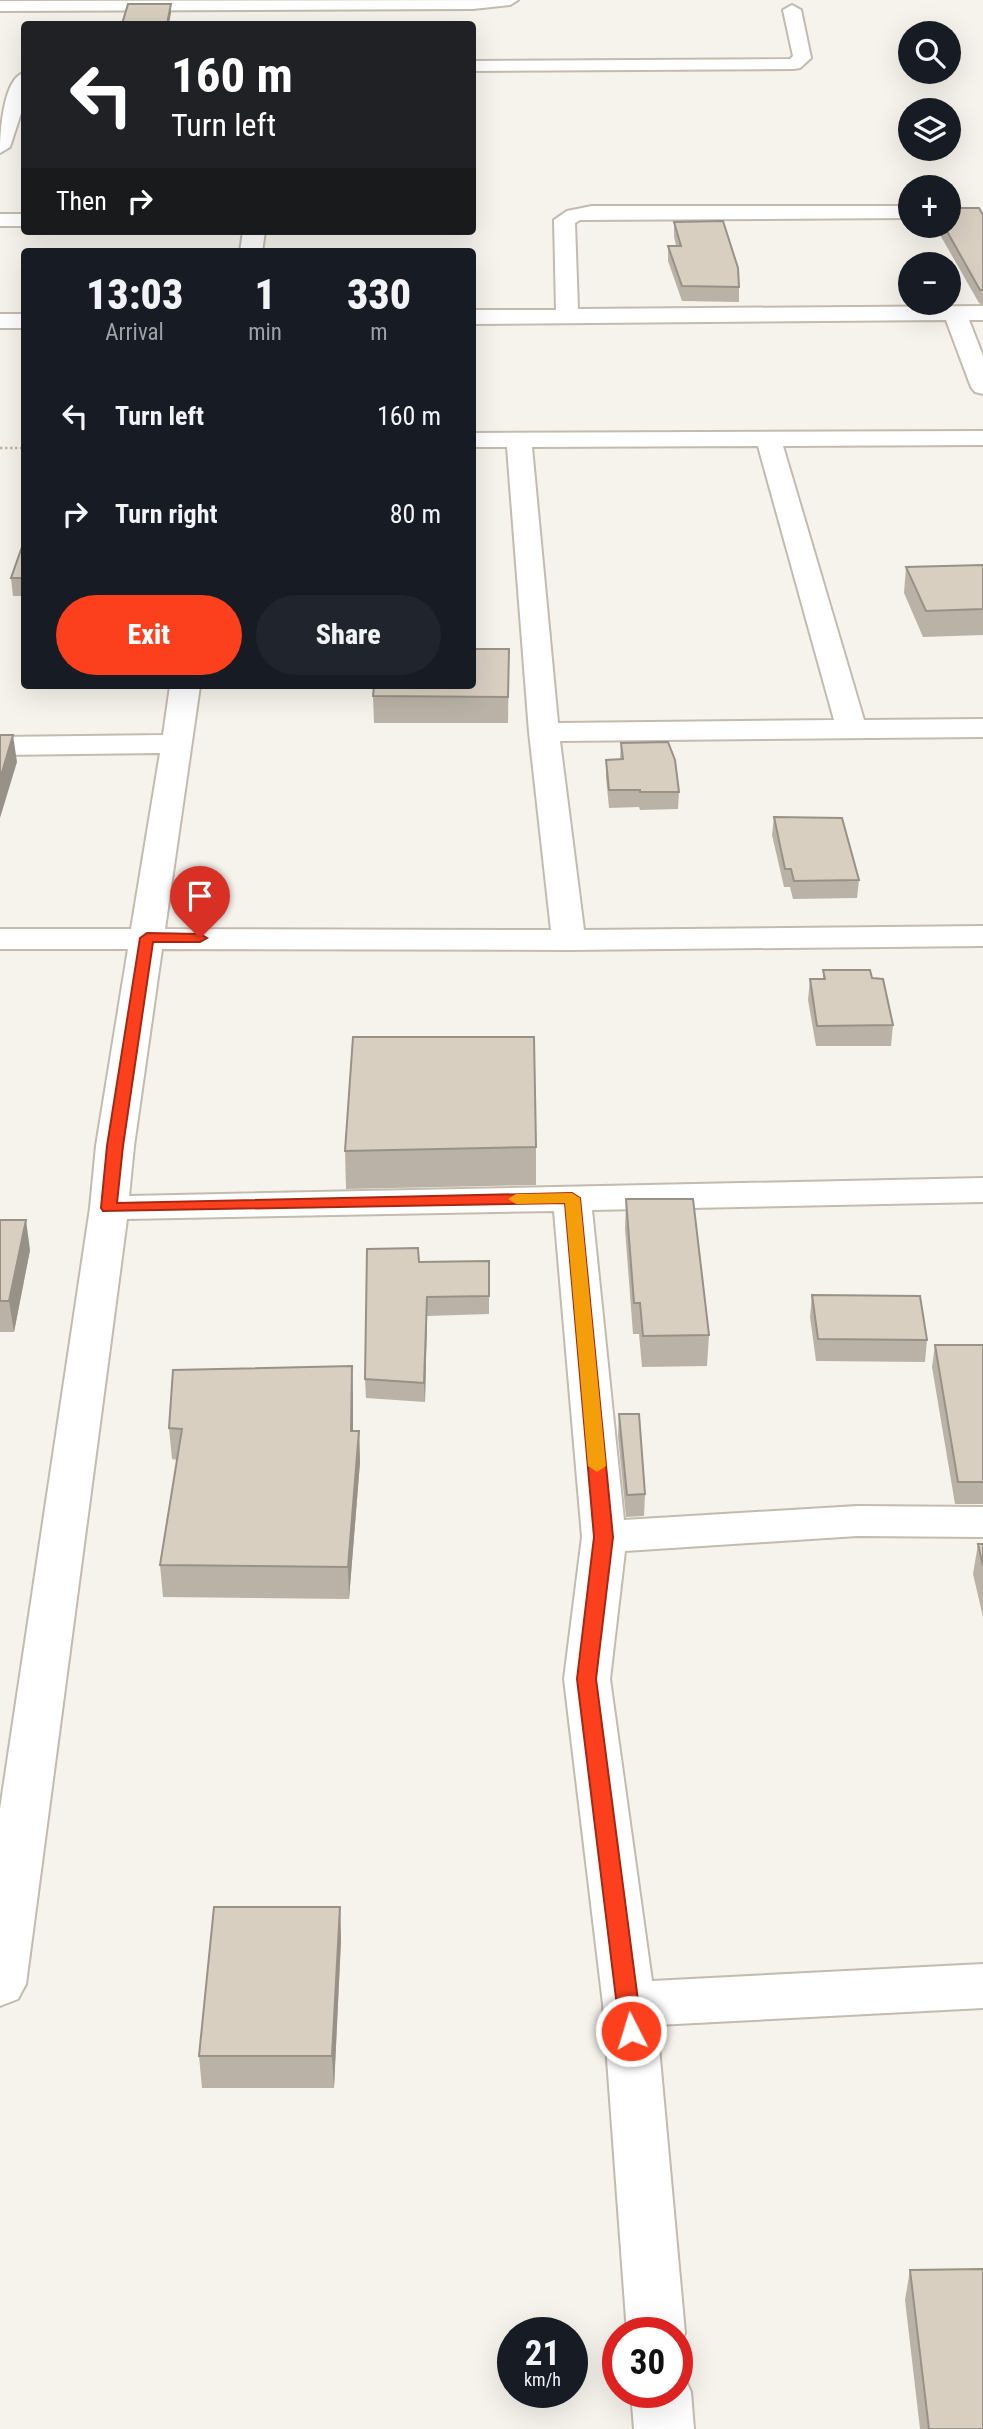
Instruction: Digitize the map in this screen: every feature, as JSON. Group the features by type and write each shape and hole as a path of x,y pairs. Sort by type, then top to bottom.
{"street":[{"path":"0,6 473,4 510,0"},
{"path":"285,21 288,3"},
{"path":"54,21 62,6"},
{"path":"476,66 794,64 802,58 792,9"},
{"path":"0,147 20,71"},
{"path":"567,316 564,220 574,215 592,212 898,212"},
{"path":"0,220 21,220"},
{"path":"476,317 898,313"},
{"path":"961,313 983,313"},
{"path":"956,315 983,387"},
{"path":"0,321 21,321"},
{"path":"476,440 983,438"},
{"path":"768,439 852,731"},
{"path":"519,440 544,732 569,940"},
{"path":"0,1984 109,1208 115,1146 185,689"},
{"path":"544,732 983,728"},
{"path":"0,746 176,744"},
{"path":"0,939 569,940 983,936"},
{"path":"109,1208 983,1189"},
{"path":"572,1198 604,1537 587,1679 629,2004 655,2317"},
{"path":"604,1537 857,1521 983,1522"},
{"path":"629,2004 983,1986"},
{"path":"662,2408 664,2429"}],"path":[{"path":"0,448 21,448"}],"building":[{"path":"128,4 171,4 168,21 123,21"},
{"path":"961,208 979,208 983,215 983,290 980,290 951,238 961,238"},
{"path":"723,221 738,268 739,287 682,286 668,246 681,246 674,222"},
{"path":"21,550 21,578 11,578"},
{"path":"983,565 983,609 926,611 906,567"},
{"path":"476,649 509,649 508,697 373,696 374,689 476,689"},
{"path":"0,735 13,735 0,779"},
{"path":"668,742 675,760 679,792 609,790 606,760 623,759 621,743"},
{"path":"774,817 842,818 859,880 794,881 791,869 785,869"},
{"path":"823,970 870,970 872,978 883,979 893,1025 817,1026 810,979 825,979"},
{"path":"353,1037 534,1037 536,1147 345,1151"},
{"path":"626,1199 693,1199 709,1335 643,1336 640,1303 634,1303"},
{"path":"0,1220 26,1220 9,1301 0,1301"},
{"path":"418,1248 419,1262 489,1261 489,1296 427,1297 424,1383 365,1379 367,1249"},
{"path":"812,1295 920,1296 927,1340 818,1339"},
{"path":"935,1345 983,1345 983,1482 958,1482"},
{"path":"352,1366 351,1431 359,1431 348,1567 160,1565 182,1429 169,1428 173,1370"},
{"path":"619,1414 639,1414 645,1494 627,1495"},
{"path":"978,1544 983,1544 983,1566"},
{"path":"214,1907 340,1907 332,2056 199,2056"},
{"path":"983,2269 983,2429 929,2429 910,2270"}],"slow traffic":[{"path":"516,1199 572,1198 597,1466"}],"route":[{"path":"200,938 147,938 115,1146 109,1208 572,1198 604,1537 587,1679 631,2031"}]}
